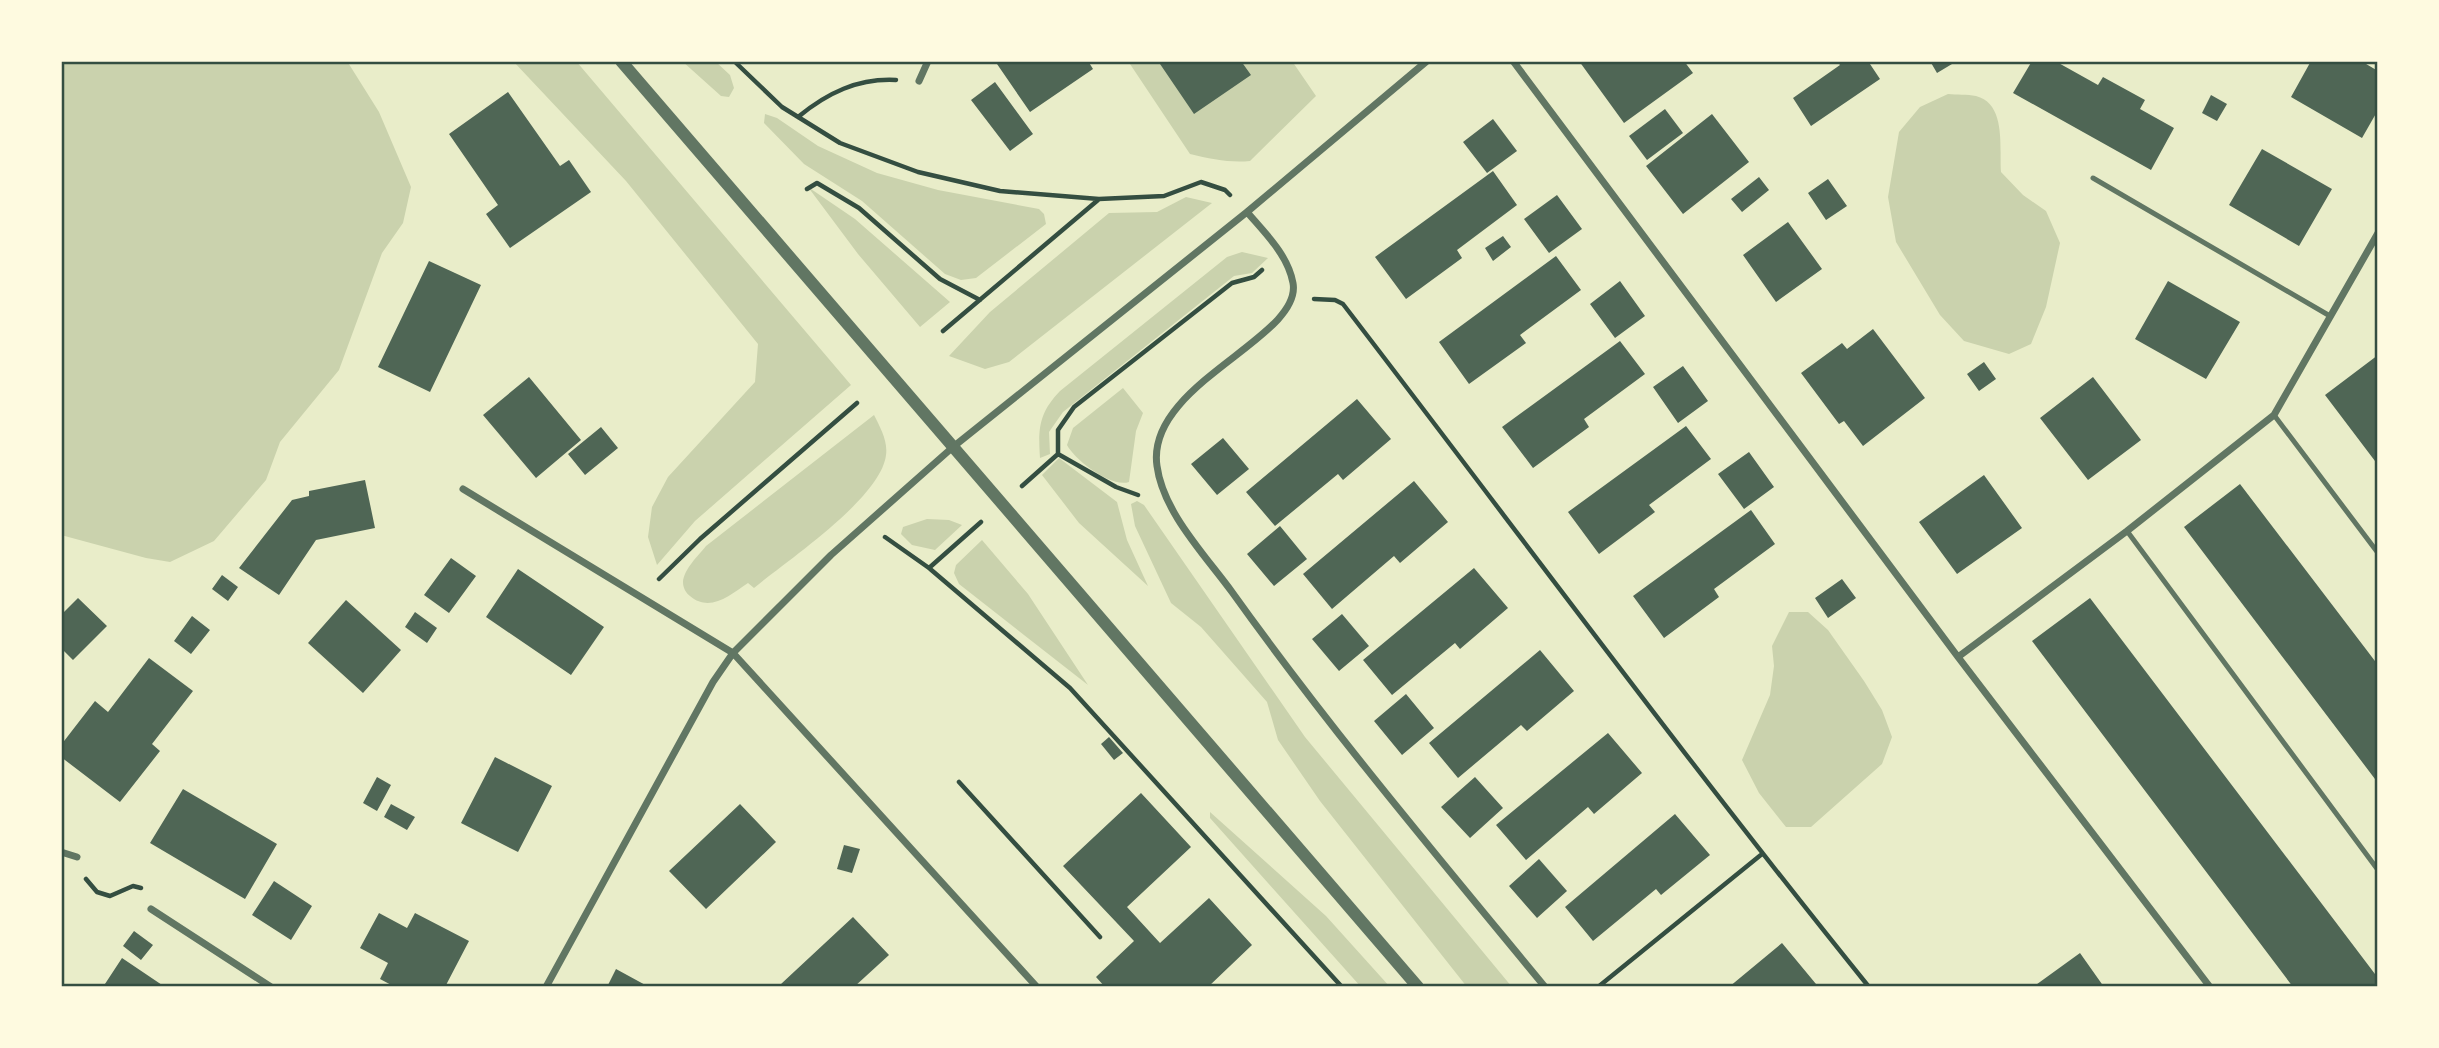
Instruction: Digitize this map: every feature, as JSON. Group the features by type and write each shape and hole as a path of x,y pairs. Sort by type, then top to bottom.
{"street":[{"path":"621,61 1418,987"},
{"path":"919,81 928,61"},
{"path":"546,987 713,682 733,653 831,555 953,447 1247,212 1427,61"},
{"path":"1513,61 1958,657 2210,987"},
{"path":"1247,212 1281,253 1293,284 1292,298 1278,320 1199,385 1176,407 1166,424 1159,442 1156,463 1172,507 1304,693 1545,987"},
{"path":"1958,657 2127,531 2274,415 2330,316 2374,247 2378,233"},
{"path":"463,489 733,653 1037,987"},
{"path":"61,852 77,857"},
{"path":"151,909 271,987"}],"lane":[{"path":"2093,178 2330,316"},
{"path":"2274,415 2378,553"},
{"path":"2127,531 2378,870"}],"path":[{"path":"734,61 782,107 840,143 918,172 1000,191 1099,199 1164,196 1201,182 1225,190 1247,212"},
{"path":"799,117 820,99 870,79 919,81"},
{"path":"807,189 817,184 859,208 940,279 980,300"},
{"path":"943,331 1099,199"},
{"path":"929,568 1058,454 1058,430 1074,407 1232,284 1254,278 1281,253"},
{"path":"1292,298 1335,300 1343,304 1762,855 1869,987"},
{"path":"642,597 700,539 857,403"},
{"path":"1058,454 1116,487 1172,507"},
{"path":"866,524 929,568 1070,688 1342,987"},
{"path":"959,782 1100,937"},
{"path":"1598,987 1762,855"},
{"path":"77,857 87,881 97,892 110,897 133,886 144,889 151,897 151,909"}],"green space":[{"path":"61,61 347,61 379,112 411,187 403,223 382,253 339,370 280,442 266,480 214,541 170,562 61,535"},
{"path":"513,61 576,61 851,385 695,521 657,565 648,537 652,507 668,477 755,382 758,344 626,181"},
{"path":"682,61 715,61 730,75 734,88 729,97 721,96"},
{"path":"1128,61 1292,61 1316,96 1250,161 1213,159 1190,154"},
{"path":"1948,94 1976,96 1993,108 1999,128 2001,172 2023,195 2046,211 2060,243 2046,307 2031,344 2009,354 1964,341 1940,315 1896,242 1888,197 1899,132 1920,107"},
{"path":"765,114 777,118 818,146 877,173 938,190 1039,209 1044,214 1046,224 976,278 961,280 945,274 862,201 804,164 764,123"},
{"path":"808,187 855,219 950,302 920,327 858,254"},
{"path":"1186,197 1212,203 1009,362 985,369 949,356 990,312 1109,213 1157,212"},
{"path":"1242,252 1268,258 1252,273 1234,276 1063,412 1049,432 1050,454 1040,458 1041,422 1060,391 1227,257"},
{"path":"1123,388 1143,413 1136,431 1129,482 1121,483 1094,471 1067,445 1073,428"},
{"path":"874,415 885,439 886,455 880,472 851,509 754,588 748,583 712,603 697,601 689,595 685,590 684,577 706,546"},
{"path":"1059,458 1117,502 1127,540 1148,586 1079,523 1042,475"},
{"path":"1137,501 1144,505 1305,737 1512,987 1467,987 1320,801 1278,740 1267,702 1201,627 1171,603 1135,526 1131,504"},
{"path":"927,519 949,520 962,525 935,550 912,545 901,534 903,527"},
{"path":"982,540 1028,594 1088,685 959,584 954,573 956,565"},
{"path":"1789,612 1808,612 1828,630 1882,710 1892,737 1882,764 1811,827 1786,827 1759,793 1742,760 1770,695 1774,666 1772,646"},
{"path":"1210,812 1326,916 1390,987 1361,987 1210,818"}],"building":[{"path":"1001,61 1088,61 1093,69 1030,112 997,64"},
{"path":"1158,61 1241,61 1251,75 1194,114"},
{"path":"1579,61 1684,61 1693,73 1624,123"},
{"path":"1837,61 1868,61 1880,79 1811,126 1793,98 1840,65"},
{"path":"1930,61 1951,61 1952,64 1937,73"},
{"path":"2032,61 2055,61 2098,85 2103,77 2145,100 2140,109 2174,128 2151,170 2013,93"},
{"path":"2311,61 2361,61 2378,71 2378,110 2362,138 2291,97"},
{"path":"995,82 1033,134 1010,151 971,100"},
{"path":"508,92 560,166 569,160 591,192 510,248 486,214 498,205 449,134"},
{"path":"2211,95 2227,104 2217,121 2202,113"},
{"path":"1665,109 1683,133 1647,160 1629,136"},
{"path":"1712,114 1749,162 1683,214 1646,166"},
{"path":"1493,119 1517,151 1487,173 1463,142"},
{"path":"2262,149 2332,189 2299,246 2229,205"},
{"path":"1493,171 1517,205 1457,250 1462,258 1406,299 1375,257"},
{"path":"1759,177 1769,190 1742,212 1731,199"},
{"path":"1828,179 1847,206 1826,220 1808,193"},
{"path":"1557,195 1582,229 1549,253 1524,219"},
{"path":"1788,222 1822,269 1776,302 1743,255"},
{"path":"1503,236 1511,247 1493,261 1485,248"},
{"path":"1556,256 1581,290 1520,335 1526,343 1469,384 1439,342"},
{"path":"429,261 481,285 430,392 378,367"},
{"path":"1620,281 1645,316 1615,338 1590,304"},
{"path":"2168,281 2240,322 2206,379 2135,339"},
{"path":"1873,329 1925,398 1863,446 1844,421 1839,424 1801,373 1842,343 1847,349"},
{"path":"1620,341 1645,374 1584,419 1589,427 1533,468 1502,427"},
{"path":"2378,355 2378,465 2325,395"},
{"path":"1984,362 1996,379 1979,391 1967,374"},
{"path":"1683,366 1708,401 1678,423 1653,387"},
{"path":"529,377 581,440 536,478 483,415"},
{"path":"2093,377 2141,440 2088,480 2040,418"},
{"path":"1357,399 1391,439 1343,480 1338,474 1275,526 1246,492"},
{"path":"1686,426 1711,459 1649,505 1655,512 1599,554 1568,512"},
{"path":"601,427 618,448 585,475 568,454"},
{"path":"1223,438 1249,469 1217,495 1191,464"},
{"path":"1749,452 1774,487 1744,509 1718,474"},
{"path":"1984,475 2022,528 1957,574 1919,522"},
{"path":"365,480 375,528 316,540 279,595 239,568 292,500 309,496 309,491"},
{"path":"1414,481 1448,522 1400,563 1394,556 1332,609 1303,574"},
{"path":"2240,484 2378,665 2378,783 2184,527"},
{"path":"1751,510 1775,544 1714,589 1719,597 1664,638 1633,596"},
{"path":"1280,526 1307,559 1274,586 1247,554"},
{"path":"451,558 476,576 449,613 424,595"},
{"path":"1474,568 1508,608 1460,649 1455,643 1392,695 1363,660"},
{"path":"518,569 604,627 571,675 486,617"},
{"path":"222,575 238,587 228,601 212,589"},
{"path":"1842,579 1856,598 1828,618 1815,598"},
{"path":"78,598 107,626 73,660 61,648 61,615"},
{"path":"2090,598 2378,978 2378,987 2293,987 2032,641"},
{"path":"346,600 401,650 363,693 308,643"},
{"path":"415,612 437,628 427,643 405,627"},
{"path":"1342,614 1369,646 1339,671 1312,639"},
{"path":"192,616 210,630 191,654 174,641"},
{"path":"1540,650 1574,691 1527,731 1521,725 1458,778 1429,743"},
{"path":"149,658 193,691 152,744 160,751 120,802 61,757 61,745 95,701 108,712"},
{"path":"1406,694 1434,728 1402,755 1374,721"},
{"path":"1608,733 1642,773 1594,814 1588,807 1526,860 1496,825"},
{"path":"1109,737 1123,753 1114,760 1101,744"},
{"path":"495,757 552,786 518,852 461,823"},
{"path":"377,777 391,785 377,811 363,803"},
{"path":"1475,777 1503,808 1470,838 1441,807"},
{"path":"183,789 277,844 245,899 150,843"},
{"path":"1141,793 1191,847 1127,907 1160,943 1209,898 1252,945 1208,987 1105,987 1096,977 1134,941 1063,866"},
{"path":"391,804 415,817 407,830 384,817"},
{"path":"740,804 776,842 706,909 669,871"},
{"path":"1675,814 1710,855 1661,895 1656,889 1593,941 1565,907"},
{"path":"844,845 860,849 852,873 837,869"},
{"path":"1539,859 1567,891 1537,918 1509,886"},
{"path":"274,881 312,906 291,940 252,915"},
{"path":"379,913 407,928 415,913 469,941 445,987 395,987 380,979 388,963 360,948"},
{"path":"853,917 889,955 854,987 783,987 781,984"},
{"path":"134,931 153,945 141,960 123,946"},
{"path":"1782,943 1816,984 1813,987 1729,987"},
{"path":"2080,953 2104,987 2033,987"},
{"path":"122,958 165,987 103,987"},
{"path":"616,969 649,987 607,987"}]}
